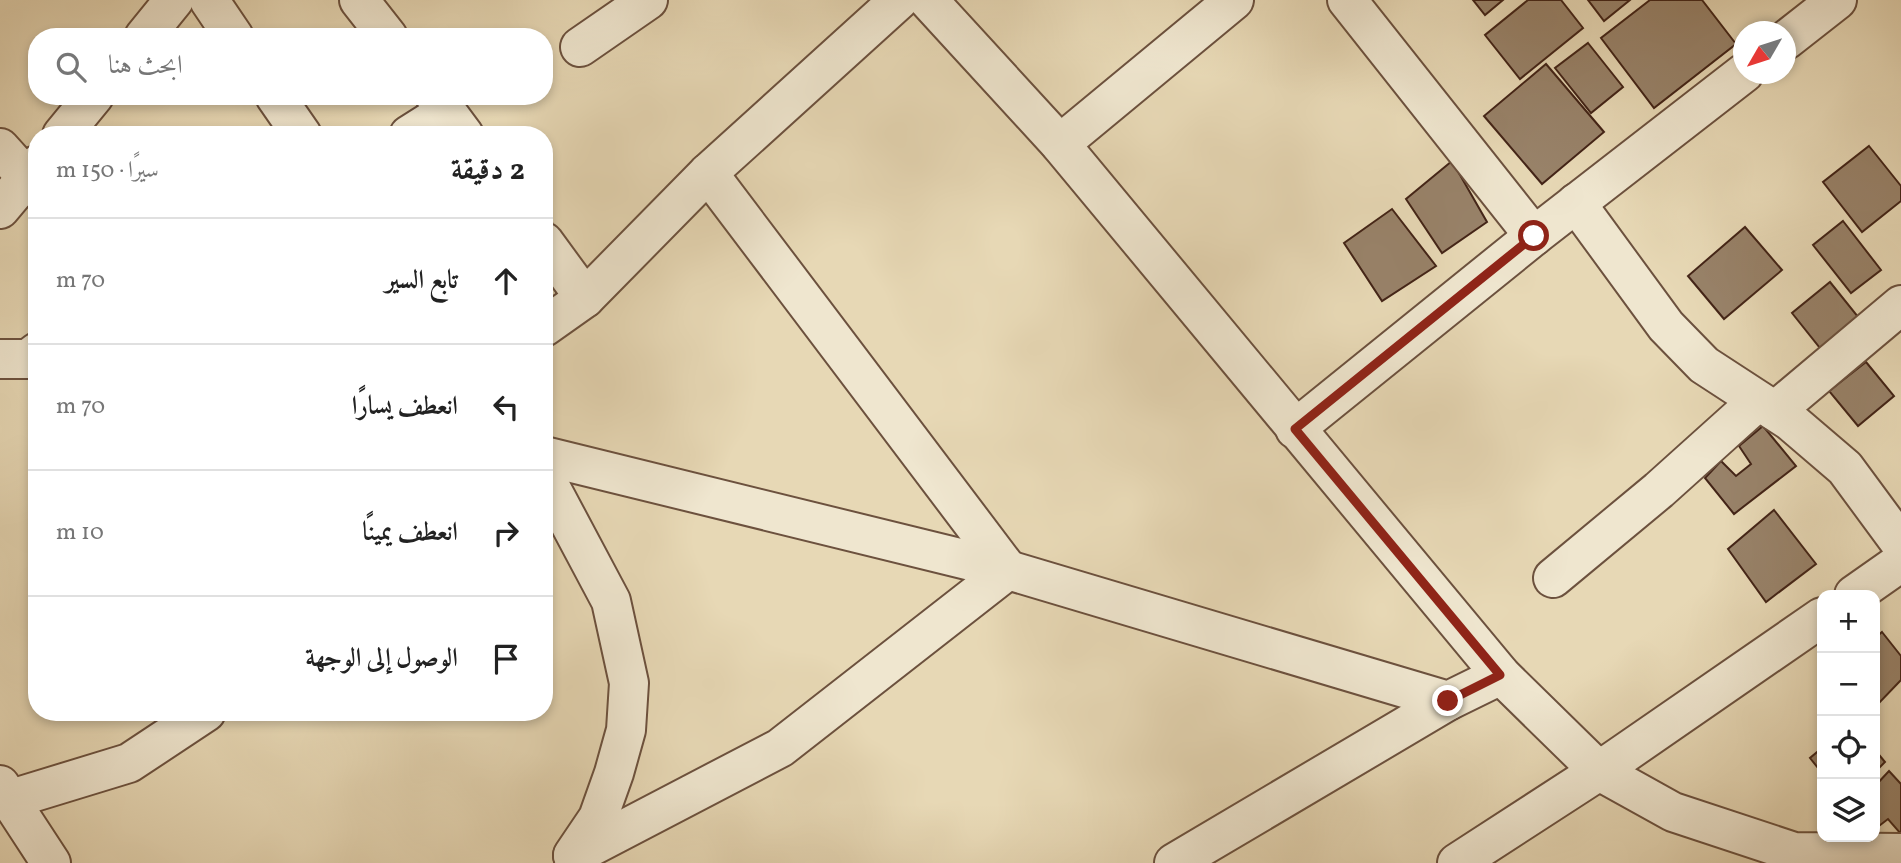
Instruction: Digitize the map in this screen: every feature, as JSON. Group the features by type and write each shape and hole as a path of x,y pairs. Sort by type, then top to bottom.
{"street":[{"path":"151,28 174,0"},
{"path":"209,0 228,28"},
{"path":"359,0 381,28"},
{"path":"580,47 648,0"},
{"path":"553,321 585,298 708,173 899,0"},
{"path":"928,0 1060,144 1500,675 1599,771 1673,812 1794,852 1901,853"},
{"path":"1060,144 1234,0"},
{"path":"1347,0 1534,236"},
{"path":"1796,32 1837,0"},
{"path":"1295,429 1534,236 1733,82"},
{"path":"69,126 87,105"},
{"path":"281,105 296,126"},
{"path":"426,126 449,114"},
{"path":"0,148 28,171"},
{"path":"708,173 1008,570"},
{"path":"0,209 28,182"},
{"path":"1576,203 1666,326 1704,365 1767,406 1845,468 1901,544"},
{"path":"553,254 585,298"},
{"path":"1553,578 1659,489 1901,305"},
{"path":"0,359 28,359"},
{"path":"553,458 1008,570 1448,701"},
{"path":"553,492 611,601 629,683 626,730 614,773 598,818 574,860"},
{"path":"1861,590 1901,562"},
{"path":"574,860 780,748 1008,570"},
{"path":"1457,863 1599,771 1817,620"},
{"path":"1174,863 1448,701 1500,675"},
{"path":"51,863 4,793 129,763 192,721"}],"building":[{"path":"1473,0 1503,0 1485,15"},
{"path":"1528,0 1561,0 1583,28 1520,79 1485,35"},
{"path":"1588,0 1630,0 1604,21"},
{"path":"1650,0 1702,0 1733,40 1733,46 1654,108 1601,38"},
{"path":"1588,43 1623,87 1591,113 1555,68"},
{"path":"1546,64 1604,132 1542,184 1484,116"},
{"path":"1869,146 1901,186 1901,201 1862,232 1823,182"},
{"path":"1452,161 1487,222 1442,253 1406,199"},
{"path":"1392,209 1436,266 1382,301 1344,243"},
{"path":"1843,221 1881,270 1851,293 1813,245"},
{"path":"1745,227 1782,270 1724,319 1688,276"},
{"path":"1830,282 1863,323 1824,353 1792,313"},
{"path":"1866,362 1894,396 1858,426 1829,391"},
{"path":"1763,426 1796,466 1734,514 1705,478 1721,461 1736,476 1751,464 1739,446"},
{"path":"1774,510 1816,564 1766,602 1728,549"},
{"path":"1882,632 1901,656 1901,680 1880,702 1880,653"},
{"path":"1817,752 1817,767 1810,758"},
{"path":"1889,771 1901,784 1901,834 1888,819 1880,825 1880,781"}],"route":[{"path":"1448,701 1500,675 1295,429 1534,236"}]}
